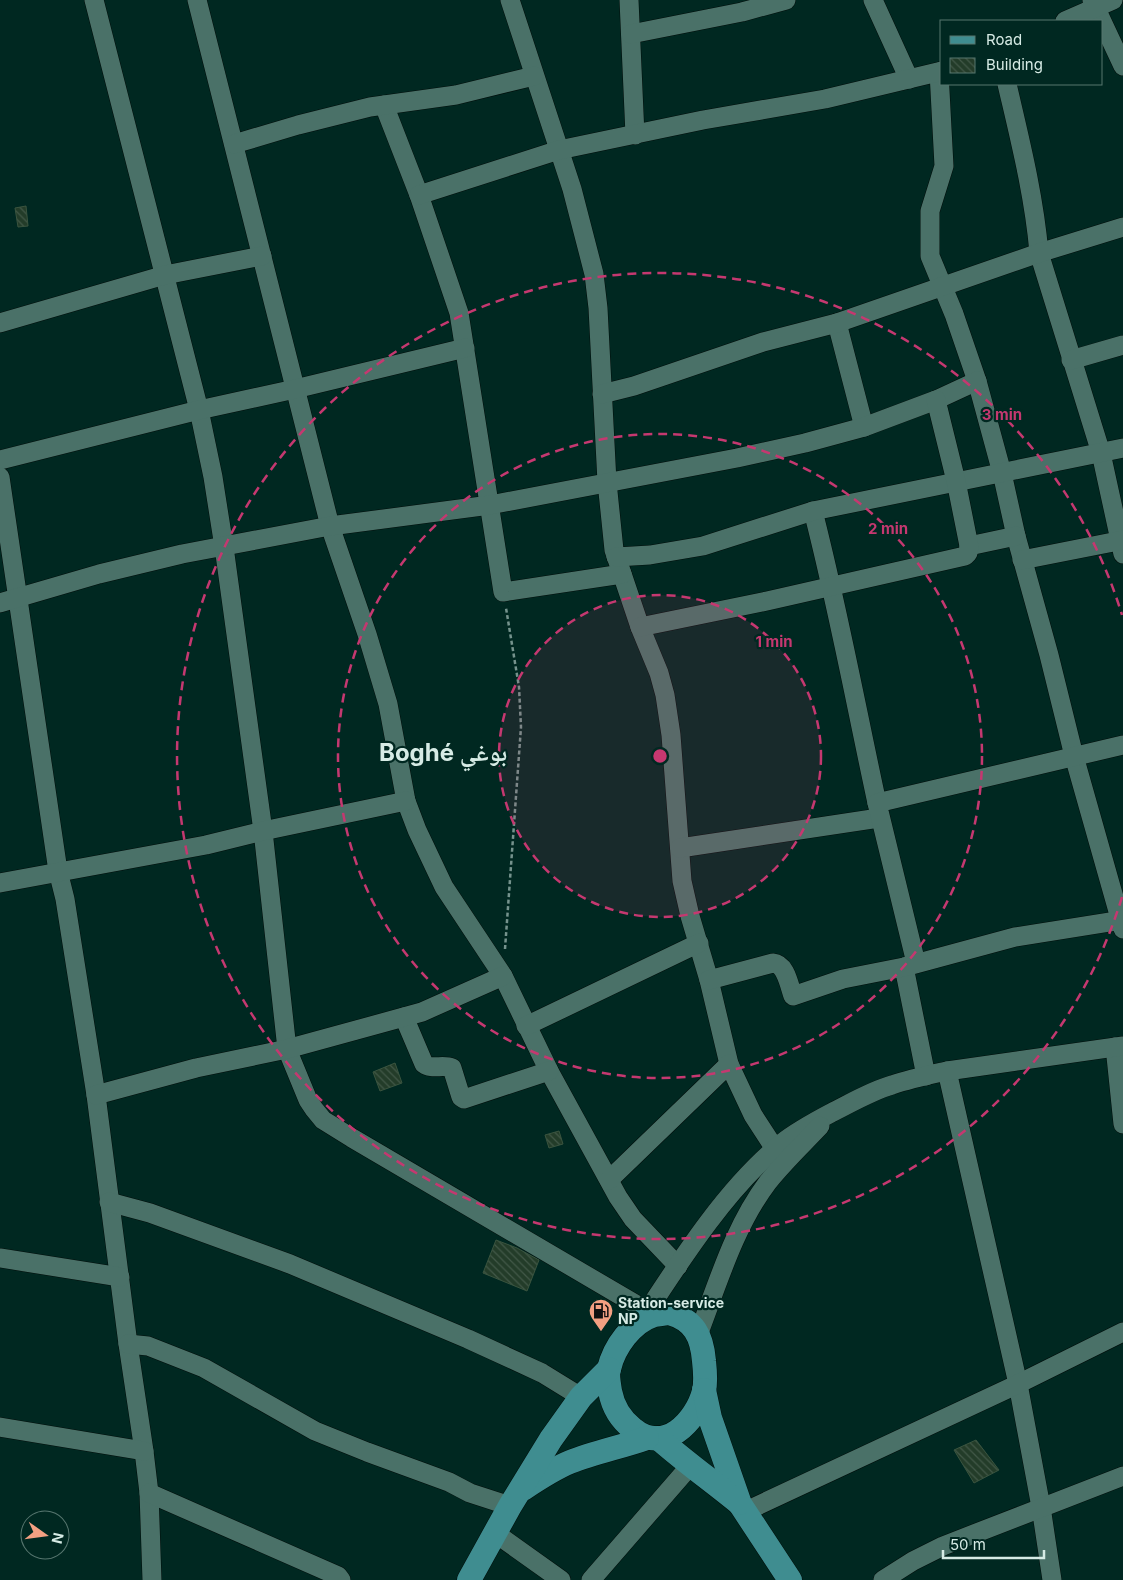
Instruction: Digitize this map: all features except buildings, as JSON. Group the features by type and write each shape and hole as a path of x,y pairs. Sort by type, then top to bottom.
{"main road":[{"path":"469,1580 550,1439 581,1397 609,1369 618,1348 628,1334 644,1316 669,1313 690,1323 698,1335 703,1350 704,1390 710,1418 742,1508 790,1580"},
{"path":"609,1369 612,1401 618,1414 632,1428 653,1438 707,1477 742,1508"},
{"path":"515,1499 542,1476 568,1463 593,1454 653,1438 667,1437 677,1432 687,1424 696,1410 704,1390"}],"street":[{"path":"94,0 199,410 213,477 262,831 287,1049 308,1100 323,1120 644,1316 722,1205 775,1149 802,1128 864,1096 891,1085 948,1071 1119,1046 1123,1124"},
{"path":"197,0 330,526 367,634 388,704 406,801 417,830 444,888 503,976 549,1071 609,1180 633,1219 678,1266"},
{"path":"510,0 585,234 594,274 598,308 607,482 619,566 640,627 660,673 665,695 682,881 690,916 709,980 729,1064 753,1115 775,1149"},
{"path":"629,0 636,135"},
{"path":"632,34 741,6 786,0"},
{"path":"874,0 909,79"},
{"path":"1067,20 1100,2 1123,66"},
{"path":"419,195 559,150 703,120 825,99 940,72"},
{"path":"234,144 298,125 384,105 456,95 534,76"},
{"path":"709,980 777,963 782,966 793,996 843,979 910,965 1015,937 1122,923 1074,756 977,381 943,286 930,256 930,211 944,166 941,85"},
{"path":"1007,85 1029,180 1037,226 1039,253 1101,453 1122,545 1022,560"},
{"path":"384,105 419,195 455,298 465,348 504,592 703,546 813,512 1123,448"},
{"path":"602,394 634,386 763,342 837,323 1039,253 1123,227"},
{"path":"0,323 165,275 262,256"},
{"path":"837,323 864,427"},
{"path":"1071,360 1123,346"},
{"path":"0,460 199,410 465,348"},
{"path":"9,601 99,574 182,554 330,526 490,505 753,455 864,427 936,400 977,381"},
{"path":"640,627 965,556 969,546 956,481 936,400"},
{"path":"0,477 9,601 58,871 65,899 96,1095 149,1493 152,1580"},
{"path":"813,512 832,586 910,965 926,1076"},
{"path":"969,546 1016,536"},
{"path":"680,848 878,810 1074,756 1123,745"},
{"path":"0,883 206,845 262,831 406,801"},
{"path":"526,1026 699,943"},
{"path":"96,1095 196,1068 287,1049 422,1012 503,976"},
{"path":"404,1017 424,1064 430,1067 450,1067 464,1099 549,1071"},
{"path":"609,1180 729,1064"},
{"path":"948,1071 1018,1384 1041,1507 1052,1580"},
{"path":"698,1335 727,1256 768,1182 833,1112"},
{"path":"109,1202 150,1213 290,1264 468,1339 542,1373 581,1397"},
{"path":"0,1258 120,1277"},
{"path":"742,1508 1018,1384 1123,1332"},
{"path":"128,1344 148,1346 204,1368 315,1431 367,1452 449,1482 470,1493 515,1499"},
{"path":"0,1427 144,1451"},
{"path":"591,1580 690,1466"},
{"path":"883,1580 913,1561 943,1546 1123,1476"},
{"path":"149,1493 338,1576 341,1580"},
{"path":"495,1533 561,1580"}],"path":[{"path":"503,976 520,727 519,687 504,592"}],"place":[{"name":"Station-service NP","path":"601,1332"}],"district":[{"name":"Boghé بوغي","path":"443,753"}]}
